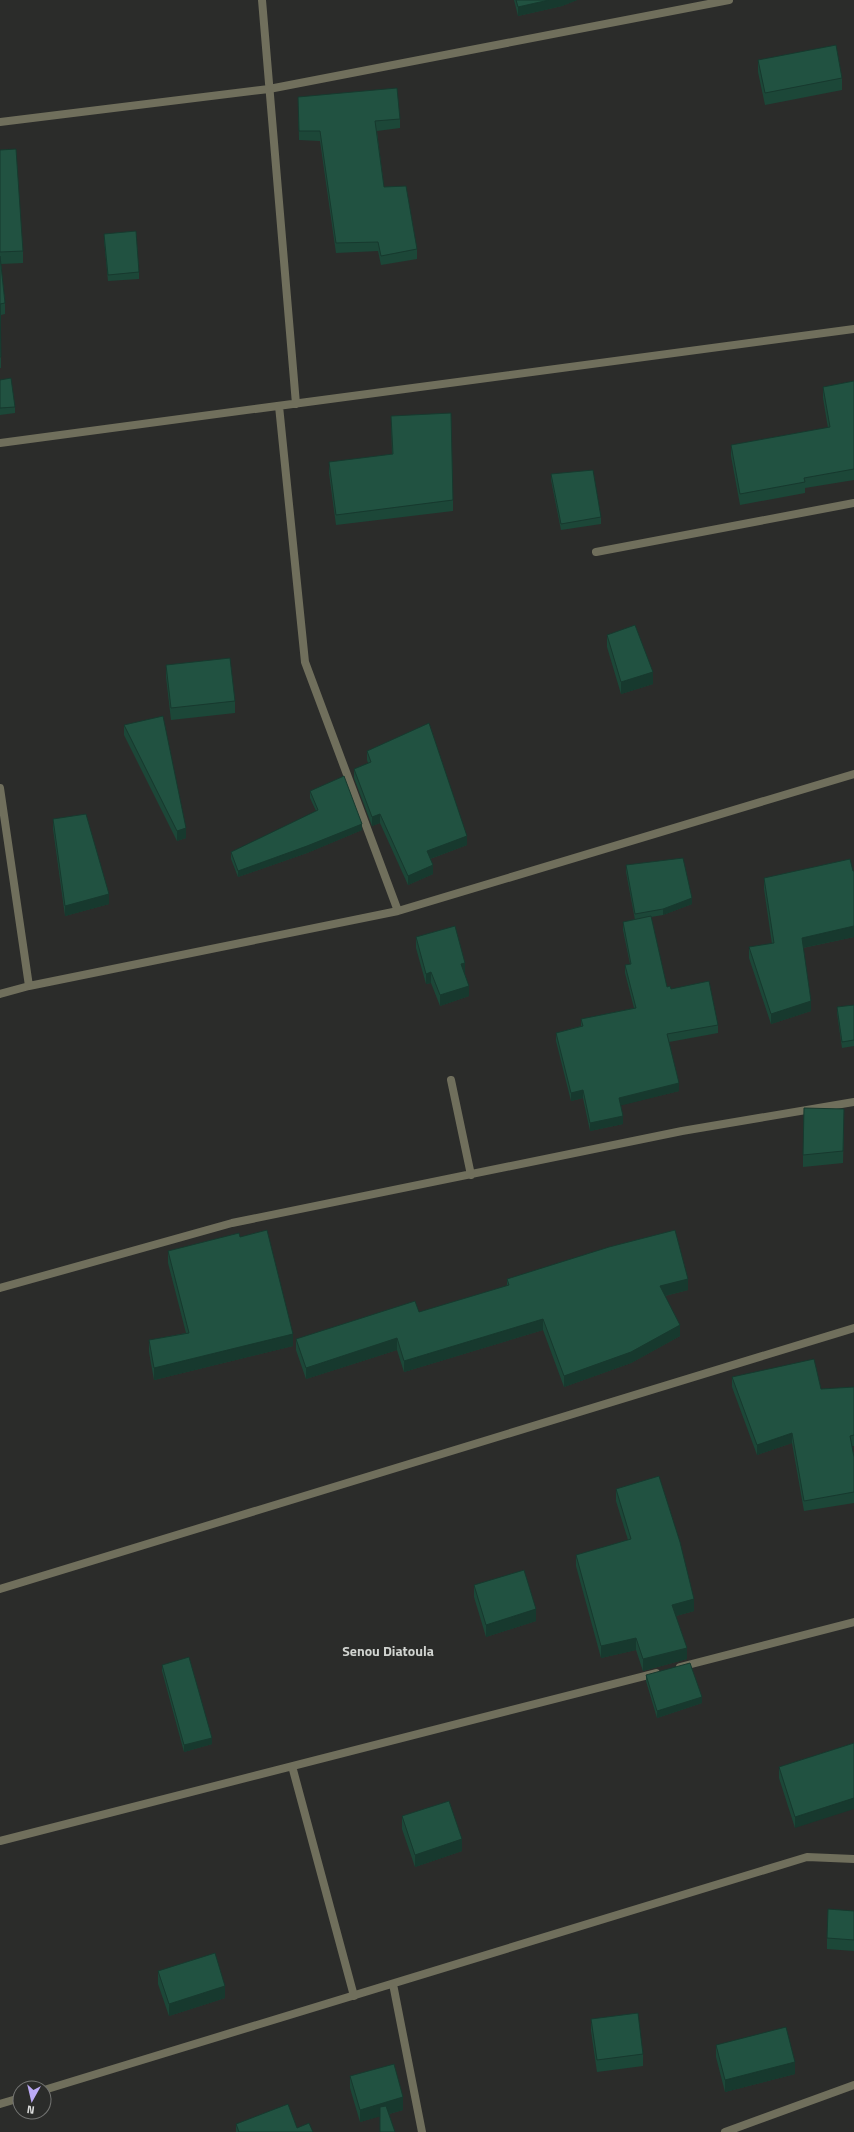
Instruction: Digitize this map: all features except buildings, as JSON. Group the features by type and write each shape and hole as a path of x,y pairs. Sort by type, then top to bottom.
{"street":[{"path":"262,0 296,404"},
{"path":"0,122 269,89 729,0"},
{"path":"0,443 854,329"},
{"path":"278,406 305,662 398,911"},
{"path":"596,552 854,503"},
{"path":"0,994 29,986 398,911 854,774"},
{"path":"0,788 29,986"},
{"path":"452,1080 471,1174"},
{"path":"0,1288 232,1223 682,1132 854,1102"},
{"path":"0,1590 854,1328"},
{"path":"0,1841 854,1622"},
{"path":"292,1766 354,1996"},
{"path":"52,2088 807,1857 854,1859"},
{"path":"393,1984 422,2132"},
{"path":"725,2132 854,2085"},
{"path":"0,2104 12,2100"}],"district":[{"name":"Senou Diatoula","path":"388,1650"}]}
